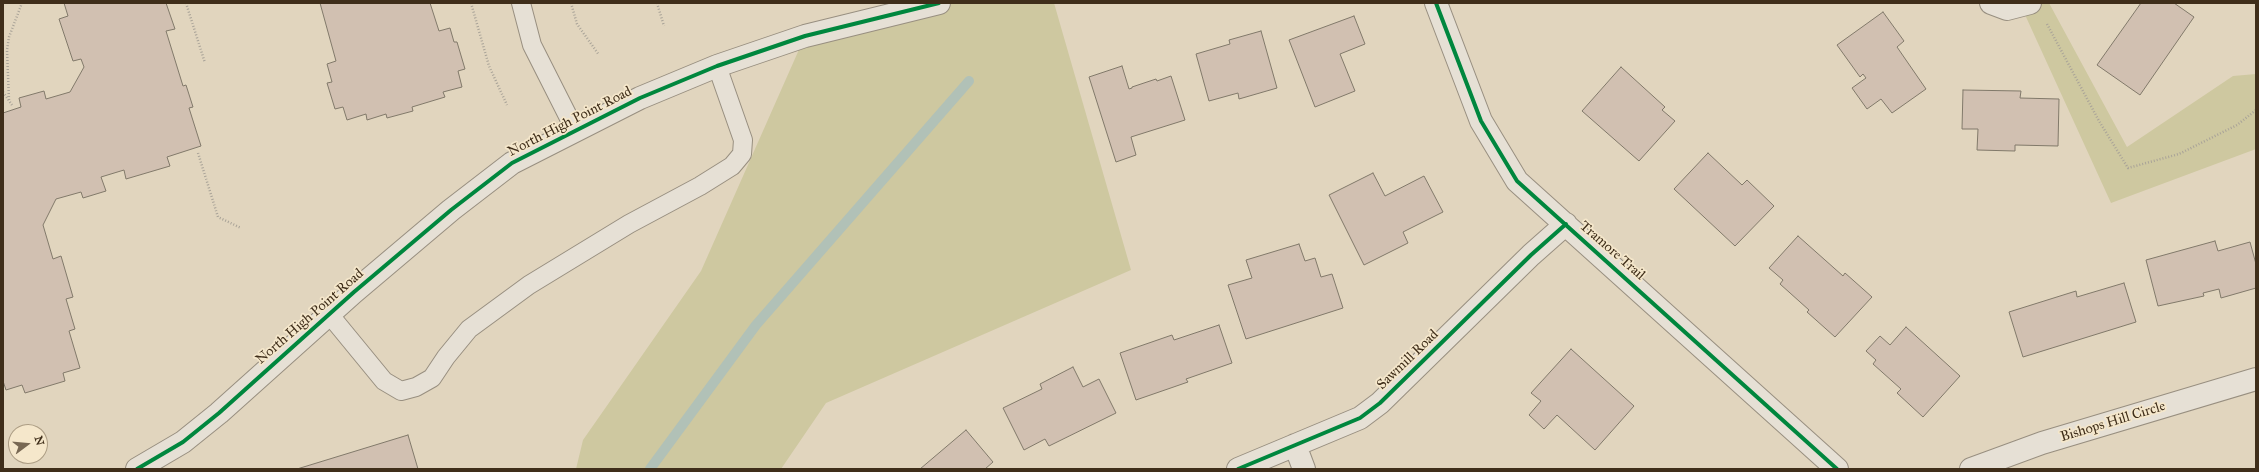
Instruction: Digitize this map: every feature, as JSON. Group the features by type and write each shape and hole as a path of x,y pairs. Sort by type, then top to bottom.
{"street":[{"name":"North High Point Road","path":"137,469 183,442 201,428 329,314 451,210 512,163 640,98 717,66 805,36 939,3"},
{"name":"Tramore Trail","path":"1436,3 1481,121 1517,181 1838,469"},
{"path":"1991,3 2007,9 2030,3"},
{"name":"Sawmill Road","path":"1238,469 1360,418 1380,403 1531,255 1566,224"},
{"name":"Bishops Hill Circle","path":"1971,469 2042,443 2256,379"},
{"path":"1295,445 1304,469"}],"lane":[{"path":"521,3 532,45 575,130"},
{"path":"329,314 384,381 401,391 416,387 432,378 446,357 469,329 529,285 629,224 700,186 732,166 742,154 743,140 717,66"}],"path":[{"path":"9,100 7,50 9,37 22,3"},
{"path":"186,3 205,63"},
{"path":"471,3 488,66 507,105"},
{"path":"571,3 577,24 598,55"},
{"path":"657,3 664,26"},
{"path":"2045,21 2099,121 2128,168 2179,154 2237,125 2256,110"},
{"path":"3,92 12,105"},
{"path":"198,153 218,217 241,228"}],"shaded area":[{"path":"939,3 1054,3 1131,270 826,403 781,469 576,469 583,440 701,271 805,36"},
{"path":"2030,3 2049,3 2127,147 2233,76 2256,74 2256,149 2111,203 2021,6"}],"building":[{"path":"64,3 166,3 175,29 166,31 183,86 186,85 193,107 189,108 201,146 167,157 170,166 126,179 124,170 101,177 106,191 83,198 81,192 56,199 43,225 53,259 61,256 73,297 66,299 75,329 69,331 80,368 63,373 65,381 25,393 22,385 6,390 3,381 3,113 21,107 19,98 44,91 46,99 70,92 84,67 81,59 73,61 59,19 68,16"},
{"path":"320,3 430,3 439,31 450,28 454,42 457,42 465,69 458,71 462,87 443,92 445,97 412,107 413,111 387,118 386,114 367,120 366,114 347,120 343,107 335,109 327,83 332,82 327,64 336,61"},
{"path":"2141,3 2174,3 2194,17 2140,95 2097,65"},
{"path":"1883,12 1904,41 1897,47 1926,89 1892,113 1881,99 1867,109 1852,88 1866,78 1863,74 1860,77 1837,45"},
{"path":"1354,16 1365,44 1340,54 1355,91 1315,107 1289,40"},
{"path":"1261,31 1277,88 1239,99 1238,93 1209,101 1196,54 1230,44 1229,40"},
{"path":"1122,66 1129,89 1156,79 1157,81 1171,76 1185,120 1131,137 1136,155 1116,162 1089,77"},
{"path":"1621,67 1665,107 1662,110 1675,121 1639,161 1582,111"},
{"path":"1963,90 2021,91 2020,98 2059,99 2058,146 2015,145 2015,151 1977,150 1978,129 1962,129"},
{"path":"1708,153 1742,185 1747,180 1774,206 1735,246 1674,189"},
{"path":"1373,173 1385,196 1424,176 1443,212 1403,232 1408,243 1364,265 1329,195"},
{"path":"1798,236 1843,276 1845,273 1872,297 1835,337 1807,312 1809,310 1780,284 1783,280 1769,268"},
{"path":"2215,241 2218,251 2250,242 2256,264 2256,288 2221,298 2219,289 2203,293 2204,296 2158,306 2146,260"},
{"path":"1299,244 1305,261 1315,258 1321,277 1332,274 1343,308 1246,339 1228,285 1252,278 1246,260"},
{"path":"2124,283 2136,322 2023,357 2009,312 2076,291 2077,297"},
{"path":"1219,325 1232,363 1186,379 1188,382 1136,400 1120,353 1172,335 1174,340"},
{"path":"1906,327 1960,376 1923,417 1897,393 1901,389 1873,364 1876,360 1866,351 1880,336 1890,345"},
{"path":"1571,349 1634,406 1595,450 1557,415 1544,429 1529,415 1541,401 1531,393"},
{"path":"1073,367 1083,387 1099,379 1116,413 1049,446 1045,439 1024,450 1003,408 1042,389 1040,384"},
{"path":"966,430 993,462 985,469 920,469"},
{"path":"408,435 418,469 297,469"}],"waterway":[{"path":"650,469 756,325 969,81"}],"cycle path":[{"path":"137,469 183,442 219,413 354,292 451,210 512,163 640,98 717,66 805,36 939,3"},
{"path":"1436,3 1481,121 1517,181 1837,469"},
{"path":"1238,469 1360,418 1380,403 1531,255 1566,224"}]}
